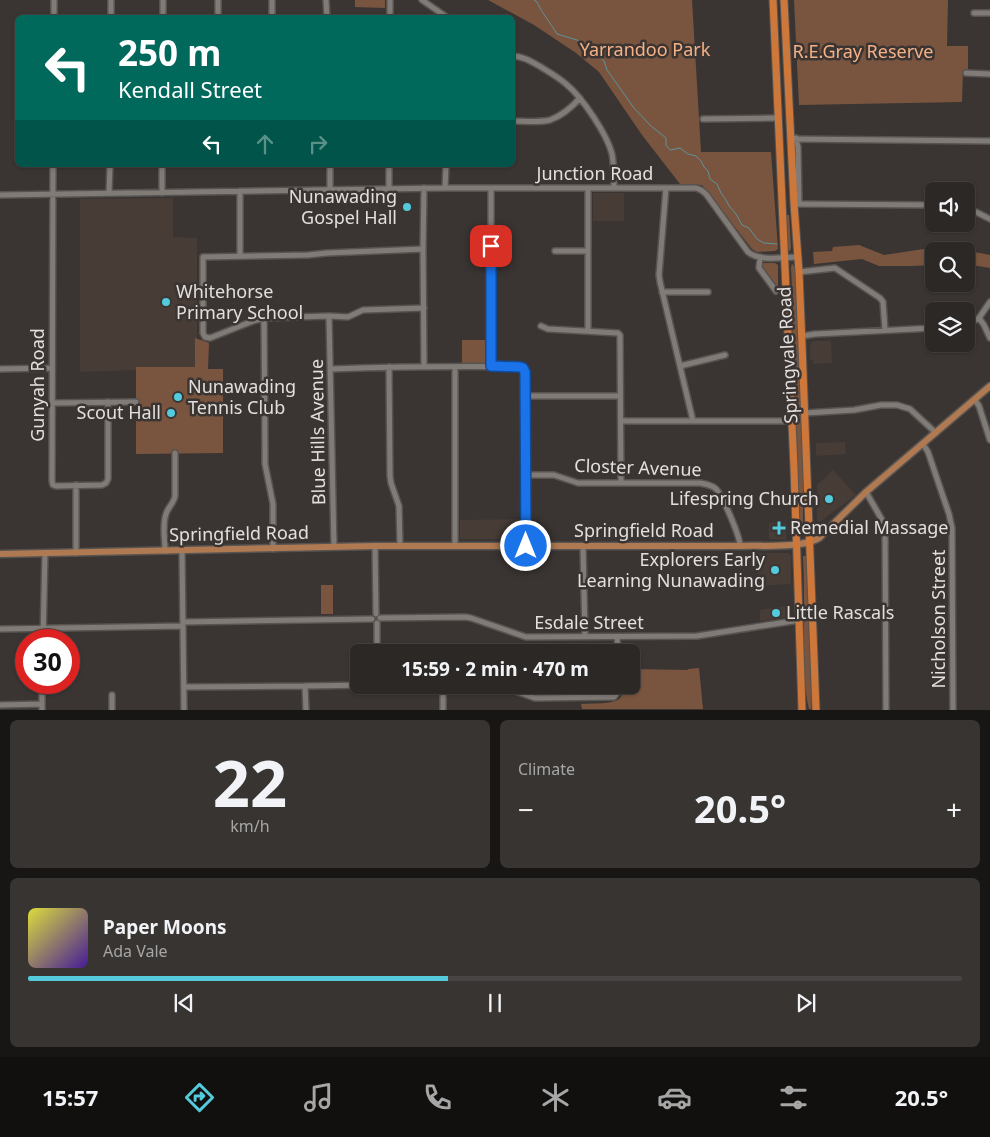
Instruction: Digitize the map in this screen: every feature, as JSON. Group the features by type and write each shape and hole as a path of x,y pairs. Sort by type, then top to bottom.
{"highway":[{"name":"Springvale Road","path":"773,0 792,421 802,710"},
{"name":"Springvale Road","path":"784,0 794,138 816,710"}],"main road":[{"name":"Springfield Road","path":"0,554 375,546 740,546 810,542 819,538 866,492 990,386"}],"street":[{"path":"54,0 54,15"},
{"path":"111,0 111,15"},
{"path":"163,0 163,15"},
{"path":"218,0 218,15"},
{"path":"272,0 272,15"},
{"path":"326,0 326,15"},
{"path":"390,0 390,15"},
{"path":"422,0 444,15"},
{"path":"974,13 990,13"},
{"path":"515,56 529,60 553,74 568,85 580,98 608,143 612,154 614,188"},
{"path":"966,73 990,74"},
{"path":"515,121 549,120 559,115 580,98"},
{"path":"703,119 778,118"},
{"path":"794,138 990,141"},
{"name":"Gunyah Road","path":"53,167 52,481 53,485 56,486 76,485"},
{"path":"109,194 110,167"},
{"path":"162,167 162,193"},
{"path":"330,167 330,190"},
{"path":"389,167 389,188"},
{"path":"445,188 446,167"},
{"name":"Junction Road","path":"0,196 389,188 696,188 706,194 748,252 760,258"},
{"path":"424,188 424,366"},
{"path":"491,188 491,366"},
{"path":"588,188 588,331"},
{"path":"666,188 659,275 693,421"},
{"path":"240,192 240,256"},
{"path":"796,204 925,205"},
{"path":"975,212 990,219"},
{"path":"423,249 308,255 202,257 203,333 205,337 210,338 264,318 348,317 363,310 424,308"},
{"path":"555,251 588,251"},
{"path":"776,292 759,268 760,258 798,256"},
{"path":"799,272 835,268 880,298 884,302 885,330"},
{"path":"662,292 708,292"},
{"path":"975,320 979,318 990,302"},
{"name":"Blue Hills Avenue","path":"329,316 334,547"},
{"path":"264,318 264,452 273,504 274,549"},
{"path":"979,318 990,338"},
{"path":"540,326 548,329 618,332 620,335 621,482"},
{"path":"802,336 925,328"},
{"path":"680,366 726,355"},
{"path":"330,369 424,366 523,368 525,372 526,396 526,546"},
{"path":"389,367 390,476 392,489 399,506 400,546"},
{"path":"455,367 455,546"},
{"path":"0,369 52,368"},
{"path":"526,396 620,396"},
{"path":"975,400 979,406 990,440"},
{"path":"76,552 76,485 102,485 106,483 108,478 108,402"},
{"path":"52,403 136,402"},
{"path":"805,413 897,405 910,408 936,433"},
{"path":"621,421 792,421"},
{"name":"Nicholson Street","path":"923,444 928,452 952,528 953,710"},
{"path":"165,551 165,516 174,502 175,496 175,453"},
{"name":"Closter Avenue","path":"526,475 554,475 578,483 700,483 709,485 716,489 722,497 739,538 740,546"},
{"path":"866,492 885,525 886,710"},
{"path":"375,546 376,644"},
{"path":"583,546 585,636"},
{"path":"182,550 184,710"},
{"path":"44,628 45,553"},
{"name":"Esdale Street","path":"0,629 466,617 526,638 618,637 697,636 800,620"},
{"path":"618,637 618,644"},
{"path":"184,687 350,685"},
{"path":"305,686 306,710"},
{"path":"0,705 42,707 42,694"},
{"path":"443,694 443,710"},
{"path":"524,694 535,698 614,697 616,694"},
{"path":"112,695 112,710"}],"shaded area":[{"path":"593,193 624,193 624,221 593,221"},
{"path":"173,198 173,237 197,238 197,367 136,368 136,370 80,372 80,199"},
{"path":"813,341 831,341 832,363 813,364 813,361 810,359 810,344"},
{"path":"845,442 846,454 816,456 816,443"},
{"path":"833,470 856,495 817,524 817,485"},
{"path":"522,519 522,539 460,539 460,520"},
{"path":"769,523 786,523 786,540 769,539"},
{"name":"Explorers Early Learning Nunawading","path":"758,553 788,553 791,555 791,584 759,586"},
{"name":"Little Rascals","path":"792,605 792,616 760,621 760,610"}],"green space":[{"path":"355,0 385,0 385,8 355,7"},
{"name":"Yarrandoo Park","path":"488,0 692,0 701,152 771,152 778,249 775,251 757,252 752,249 702,185 680,184 642,135 599,72 576,53 534,25"},
{"name":"R.E.Gray Reserve","path":"794,0 948,0 947,46 968,46 968,71 963,71 962,102 799,105"},
{"path":"787,215 789,215 790,251 787,246"},
{"path":"859,245 884,255 925,249 925,265 879,266 862,259 814,264 813,252 832,251 833,247"},
{"path":"975,252 990,255 990,268 975,266"},
{"path":"775,263 778,265 778,289 763,268 762,264"},
{"path":"792,263 795,268 803,442 803,533 800,533 792,340"},
{"path":"195,338 209,343 208,369 223,369 223,453 136,454 136,367 195,367"},
{"path":"462,340 491,340 491,366 462,367"},
{"path":"803,556 807,556 811,709 809,709 804,675"},
{"path":"321,585 333,585 333,614 321,614"},
{"path":"699,668 703,709 582,709 581,704 614,701 618,700 622,694 640,694 640,669"}],"waterway":[{"path":"534,0 557,34 577,40 604,61 607,70 634,108 651,126 666,138 666,145 670,150 680,148 688,154 696,156 701,161 708,171 710,179 717,184 742,225 749,228 757,239 764,243 777,244"}],"place":[{"name":"Nunawading Gospel Hall","path":"407,207"},
{"name":"Whitehorse Primary School","path":"166,302"},
{"name":"Nunawading Tennis Club","path":"178,397"},
{"name":"Scout Hall","path":"171,413"},
{"name":"Lifespring Church","path":"829,499"},
{"name":"Remedial Massage","path":"779,528"},
{"name":"Explorers Early Learning Nunawading","path":"775,570"},
{"name":"Little Rascals","path":"776,613"}],"route":[{"path":"491,246 491,366 520,367 525,372 526,546"}]}
